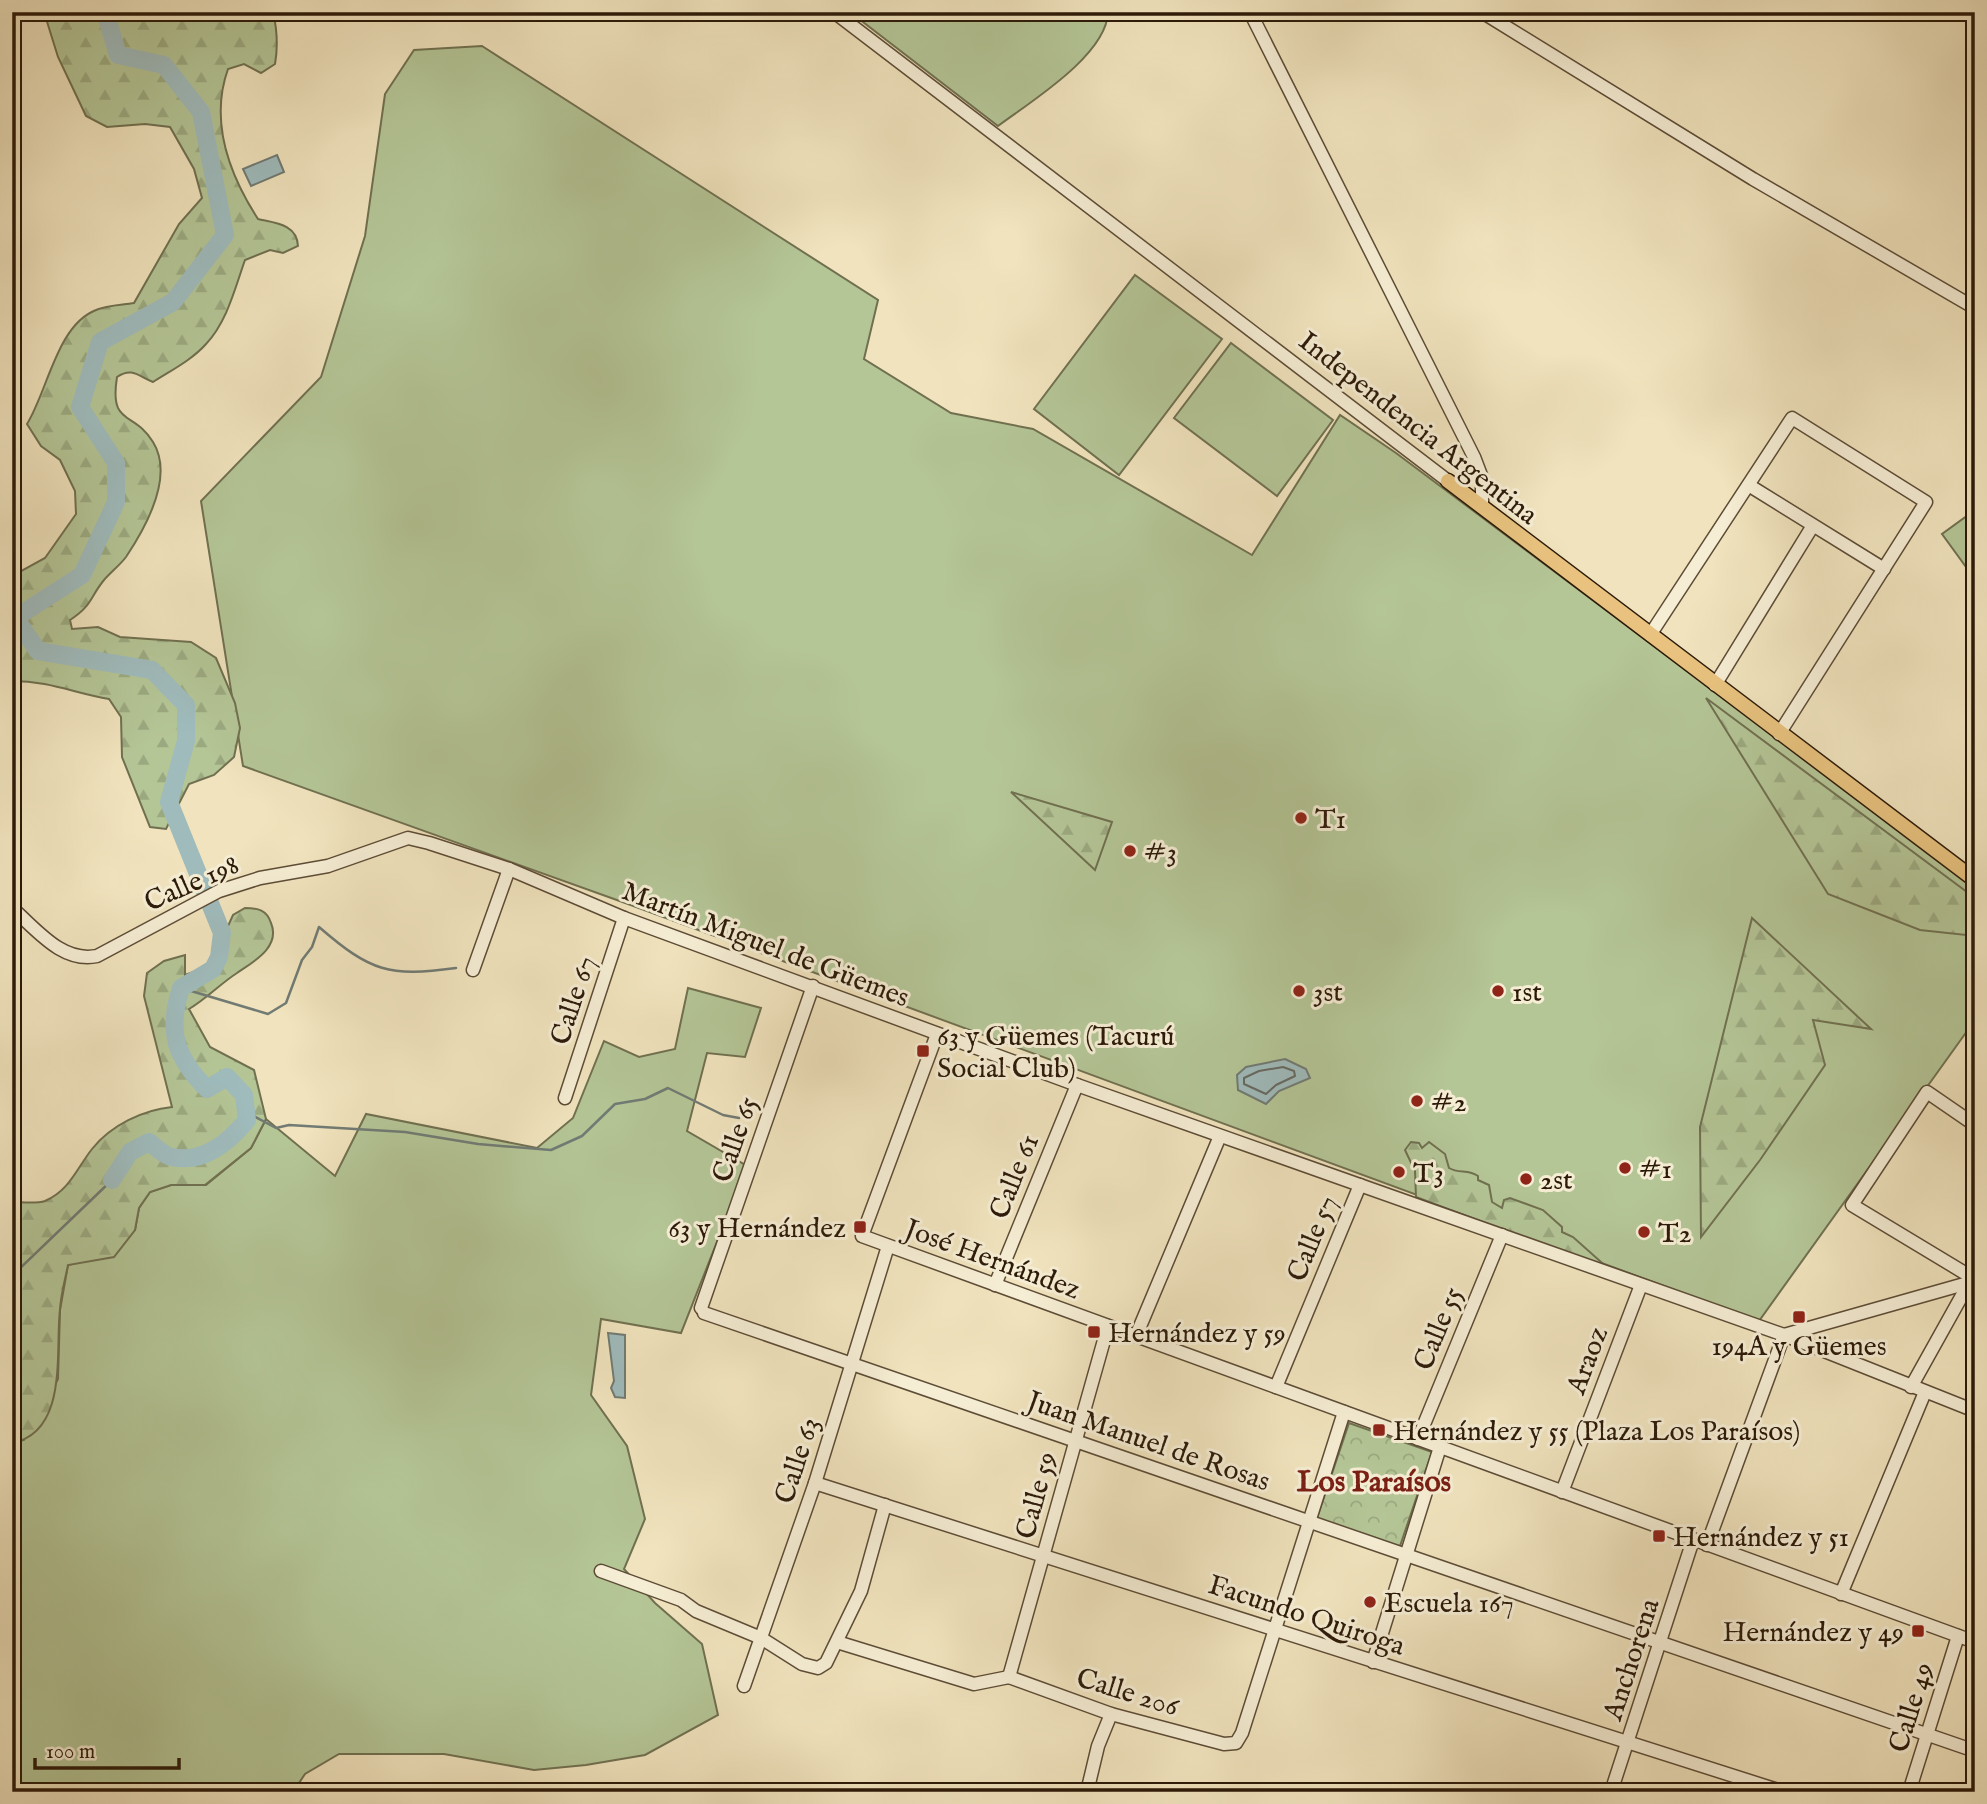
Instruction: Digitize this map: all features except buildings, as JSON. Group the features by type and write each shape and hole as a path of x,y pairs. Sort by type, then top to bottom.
{"main road":[{"name":"Independencia Argentina","path":"1448,481 1975,880"}],"street":[{"name":"Independencia Argentina","path":"834,12 1448,481"},
{"path":"1250,12 1474,457 1482,478 1482,508"},
{"path":"1482,12 1730,165 1975,308"},
{"path":"1650,635 1792,418 1926,502 1779,734"},
{"path":"1750,486 1812,527 1884,569"},
{"path":"1715,685 1812,527"},
{"name":"Martín Miguel de Güemes","path":"408,838 509,869 624,918 937,1034 1784,1335 1975,1411"},
{"name":"Calle 198","path":"12,908 67,955 82,959 97,956 201,898 219,891 260,878 328,866 408,838"},
{"path":"473,970 509,869"},
{"name":"Calle 67","path":"565,1098 624,918"},
{"name":"Calle 65","path":"703,1311 813,986"},
{"name":"José Hernández","path":"937,1034 862,1236 1975,1642"},
{"name":"Calle 61","path":"995,1285 1077,1085"},
{"path":"1972,1276 1852,1205 1927,1092 1975,1125"},
{"path":"1136,1336 1220,1136"},
{"name":"Calle 57","path":"1276,1388 1360,1185"},
{"name":"Calle 55","path":"1418,1439 1502,1235"},
{"name":"Calle 63","path":"744,1686 815,1483 888,1246"},
{"path":"1707,1545 1784,1335 1972,1276"},
{"path":"1911,1387 1972,1276"},
{"name":"Araoz","path":"1562,1492 1642,1285"},
{"name":"Juan Manuel de Rosas","path":"703,1311 1975,1751"},
{"name":"Calle 59","path":"1009,1677 1108,1326"},
{"path":"1841,1594 1925,1392"},
{"path":"1275,1628 1345,1412"},
{"path":"1373,1662 1440,1447"},
{"name":"Facundo Quiroga","path":"815,1483 1784,1792"},
{"path":"601,1571 681,1600 696,1611 761,1638 802,1664 818,1668 826,1663 861,1591 885,1505"},
{"name":"Anchorena","path":"1611,1792 1693,1540"},
{"name":"Calle 206","path":"1009,1677 1111,1714 1224,1744 1236,1743 1242,1733 1275,1628"},
{"name":"Calle 49","path":"1909,1792 1958,1636"},
{"path":"837,1642 974,1684 1009,1677"},
{"path":"1087,1792 1098,1746 1111,1714"}],"green space":[{"path":"44,12 273,12 275,25 275,64 261,73 244,64 228,69 223,89 221,128 238,184 258,219 289,229 294,233 298,246 283,253 270,250 245,260 220,326 206,344 188,360 153,382 131,373 117,377 115,393 120,411 146,432 159,455 159,485 149,516 126,557 104,580 87,606 70,620 72,629 98,627 120,637 191,642 216,658 235,703 240,728 234,757 214,775 189,784 166,829 150,827 122,757 121,717 109,699 50,685 12,681 12,576 45,558 76,514 75,491 60,460 41,446 27,424 72,329 96,310 134,303 179,224 202,198 194,169 170,127 145,124 107,127 86,116 58,57"},
{"path":"850,12 1108,12 1104,28 1095,45 1081,61 1047,91 998,126"},
{"path":"482,46 878,300 864,359 951,413 1033,429 1252,555 1340,415 1396,453 1975,886 1975,1020 1759,1321 628,904 243,766 201,501 321,377 365,236 385,94 414,50"},
{"path":"1135,275 1222,339 1119,475 1034,409"},
{"path":"1231,343 1333,420 1277,496 1174,418"},
{"path":"1975,510 1975,577 1974,578 1942,534"},
{"path":"1706,698 1975,898 1975,936 1920,930 1828,894"},
{"path":"1011,792 1112,822 1095,870"},
{"path":"245,908 267,915 273,932 269,946 257,959 189,1009 210,1047 254,1070 266,1119 251,1148 205,1185 171,1185 150,1192 139,1208 135,1230 114,1257 68,1265 61,1303 58,1367 51,1407 43,1423 30,1436 12,1443 12,1202 41,1202 54,1196 67,1185 92,1149 108,1133 139,1115 172,1107 144,996 147,973 164,961 185,955 185,975 210,966 233,915"},
{"path":"1752,918 1871,1029 1813,1020 1825,1065 1760,1160 1701,1237 1700,1127"},
{"path":"688,988 761,1008 745,1057 707,1053 687,1131 747,1166 681,1333 601,1319 591,1395 627,1446 645,1519 624,1569 655,1603 702,1644 718,1715 645,1755 586,1765 534,1770 444,1754 339,1754 305,1774 293,1792 12,1792 12,1443 24,1440 58,1379 60,1310 68,1265 84,1261 135,1230 139,1208 150,1192 171,1185 206,1185 251,1148 266,1119 335,1176 366,1114 537,1148 573,1118 604,1041 639,1057 675,1049"},
{"path":"1411,1142 1419,1143 1422,1148 1429,1142 1445,1154 1449,1168 1478,1176 1478,1180 1489,1185 1492,1202 1502,1208 1504,1200 1510,1198 1543,1210 1562,1227 1562,1232 1573,1237 1610,1270 1416,1197 1415,1171 1405,1150"},
{"path":"1349,1423 1432,1452 1399,1549 1316,1521"}],"water":[{"path":"277,155 284,172 251,186 243,169"},
{"path":"1285,1059 1306,1069 1310,1078 1279,1091 1266,1104 1238,1090 1237,1075 1246,1067"},
{"path":"608,1333 625,1335 625,1398 615,1397 611,1388 614,1381"}],"waterway":[{"path":"105,12 118,55 164,65 201,112 225,235 173,302 100,342 80,407 116,463 116,502 82,575 15,618 38,651 152,670 186,705 186,741 169,802 222,933 219,957 213,969 181,988 175,1030 177,1043 187,1066 207,1089 227,1077 244,1095 247,1120 224,1143 195,1157 169,1156 149,1142 130,1152 112,1180"},
{"path":"181,988 268,1014 286,1003 302,960 312,947 319,927 353,954 382,968 414,972 456,968"},
{"path":"246,1112 276,1128 289,1125 405,1132 478,1144 551,1150 582,1136 615,1104 645,1099 668,1088 723,1115 739,1118"},
{"path":"12,1280 14,1274 112,1180"}],"place":[{"name":"T1","path":"1301,818"},
{"name":"#3","path":"1130,851"},
{"name":"3st","path":"1299,991"},
{"name":"1st","path":"1498,991"},
{"name":"63 y Güemes (Tacurú Social Club)","path":"923,1051"},
{"name":"#2","path":"1417,1101"},
{"name":"#1","path":"1625,1168"},
{"name":"T3","path":"1399,1172"},
{"name":"2st","path":"1526,1179"},
{"name":"63 y Hernández","path":"860,1227"},
{"name":"T2","path":"1644,1232"},
{"name":"194A y Güemes","path":"1799,1317"},
{"name":"Hernández y 59","path":"1094,1332"},
{"name":"Hernández y 55 (Plaza Los Paraísos)","path":"1379,1430"},
{"name":"Hernández y 51","path":"1659,1536"},
{"name":"Escuela 167","path":"1370,1602"},
{"name":"Hernández y 49","path":"1918,1631"}],"district":[{"name":"Los Paraísos","path":"1374,1481"}]}
